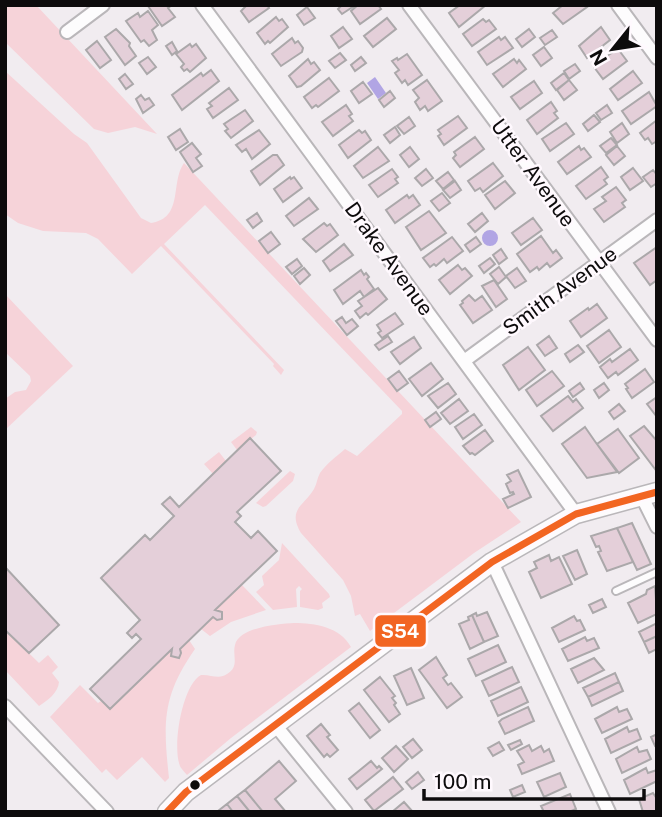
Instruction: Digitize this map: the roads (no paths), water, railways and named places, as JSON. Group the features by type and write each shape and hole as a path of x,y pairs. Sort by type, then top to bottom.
{"street":[{"path":"68,32 103,5"},
{"name":"Drake Avenue","path":"202,5 576,513"},
{"name":"Utter Avenue","path":"410,5 657,340"},
{"path":"618,5 657,58"},
{"name":"Smith Avenue","path":"464,361 657,220"},
{"path":"167,812 186,792 492,562 576,513 649,494 657,527"},
{"path":"492,562 609,812"},
{"path":"5,706 107,812"},
{"path":"276,726 346,812"}],"lane":[{"path":"616,591 657,572"}]}
